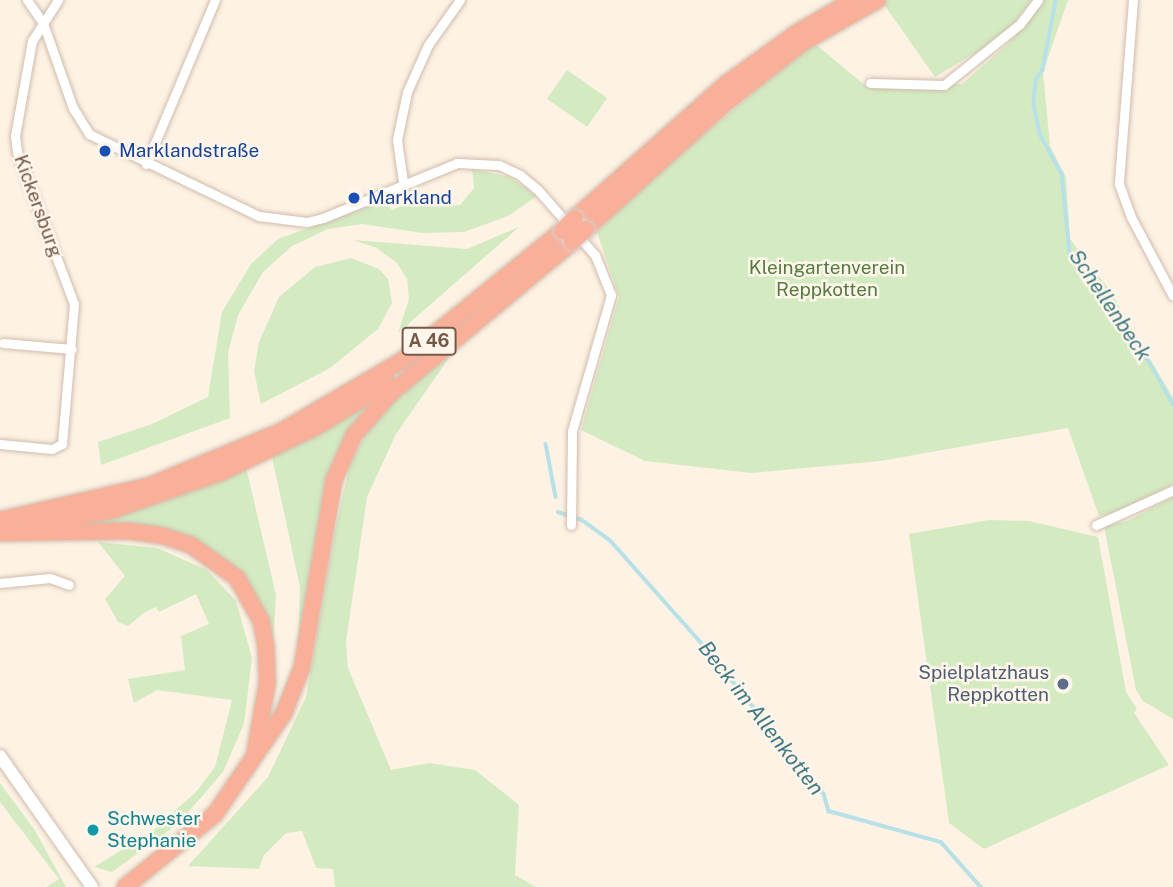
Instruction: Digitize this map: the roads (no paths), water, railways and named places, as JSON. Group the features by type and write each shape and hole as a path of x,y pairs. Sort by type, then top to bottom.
{"highway":[{"name":"A 46","path":"581,224 726,84 795,34 853,0"},
{"name":"A 46","path":"0,530 79,519 159,497 347,409 467,329 581,224 802,43 878,0"},
{"name":"A 46","path":"283,437 403,360 567,236"},
{"path":"134,887 180,847 230,795 284,713 302,667 323,538 343,457 377,406 467,329"},
{"name":"A 46","path":"0,520 149,486 221,466"},
{"path":"0,530 129,531 163,536 202,551 237,578 261,621 266,647 267,684 255,756"},
{"path":"125,887 180,847"}],"main road":[{"path":"0,756 92,887"},
{"path":"46,818 85,887"}],"street":[{"path":"27,0 43,23 73,108 89,134 249,212 289,222 323,218 403,182 457,163 477,162 520,174 564,217 604,271 611,295 608,316 572,431 571,523"},
{"path":"43,23 58,0"},
{"path":"146,164 215,0"},
{"path":"403,182 397,140 407,92 428,45 460,0"},
{"path":"870,83 944,85 1020,24 1038,0"},
{"path":"1133,0 1119,184 1131,217 1173,296"},
{"name":"Kickersburg","path":"0,444 60,448 72,349 74,304 17,152 15,136 32,41 43,23"},
{"path":"3,343 72,349"},
{"path":"1096,525 1173,490"},
{"path":"0,583 50,578 69,585"}],"waterway":[{"name":"Schellenbeck","path":"1056,1 1043,70 1036,80 1034,105 1040,134 1062,174 1070,253 1150,363 1173,404"},
{"name":"Beck im Allenkotten","path":"546,444 556,497"},
{"name":"Beck im Allenkotten","path":"558,512 582,520 610,540 704,646 824,794 829,811 941,842 981,887"}],"place":[{"name":"Marklandstraße","path":"105,151"},
{"name":"Markland","path":"354,198"},
{"name":"Spielplatzhaus Reppkotten","path":"1063,684"},
{"name":"Schwester Stephanie","path":"93,830"}],"park label":[{"name":"Kleingartenverein Reppkotten","path":"827,279"}]}
